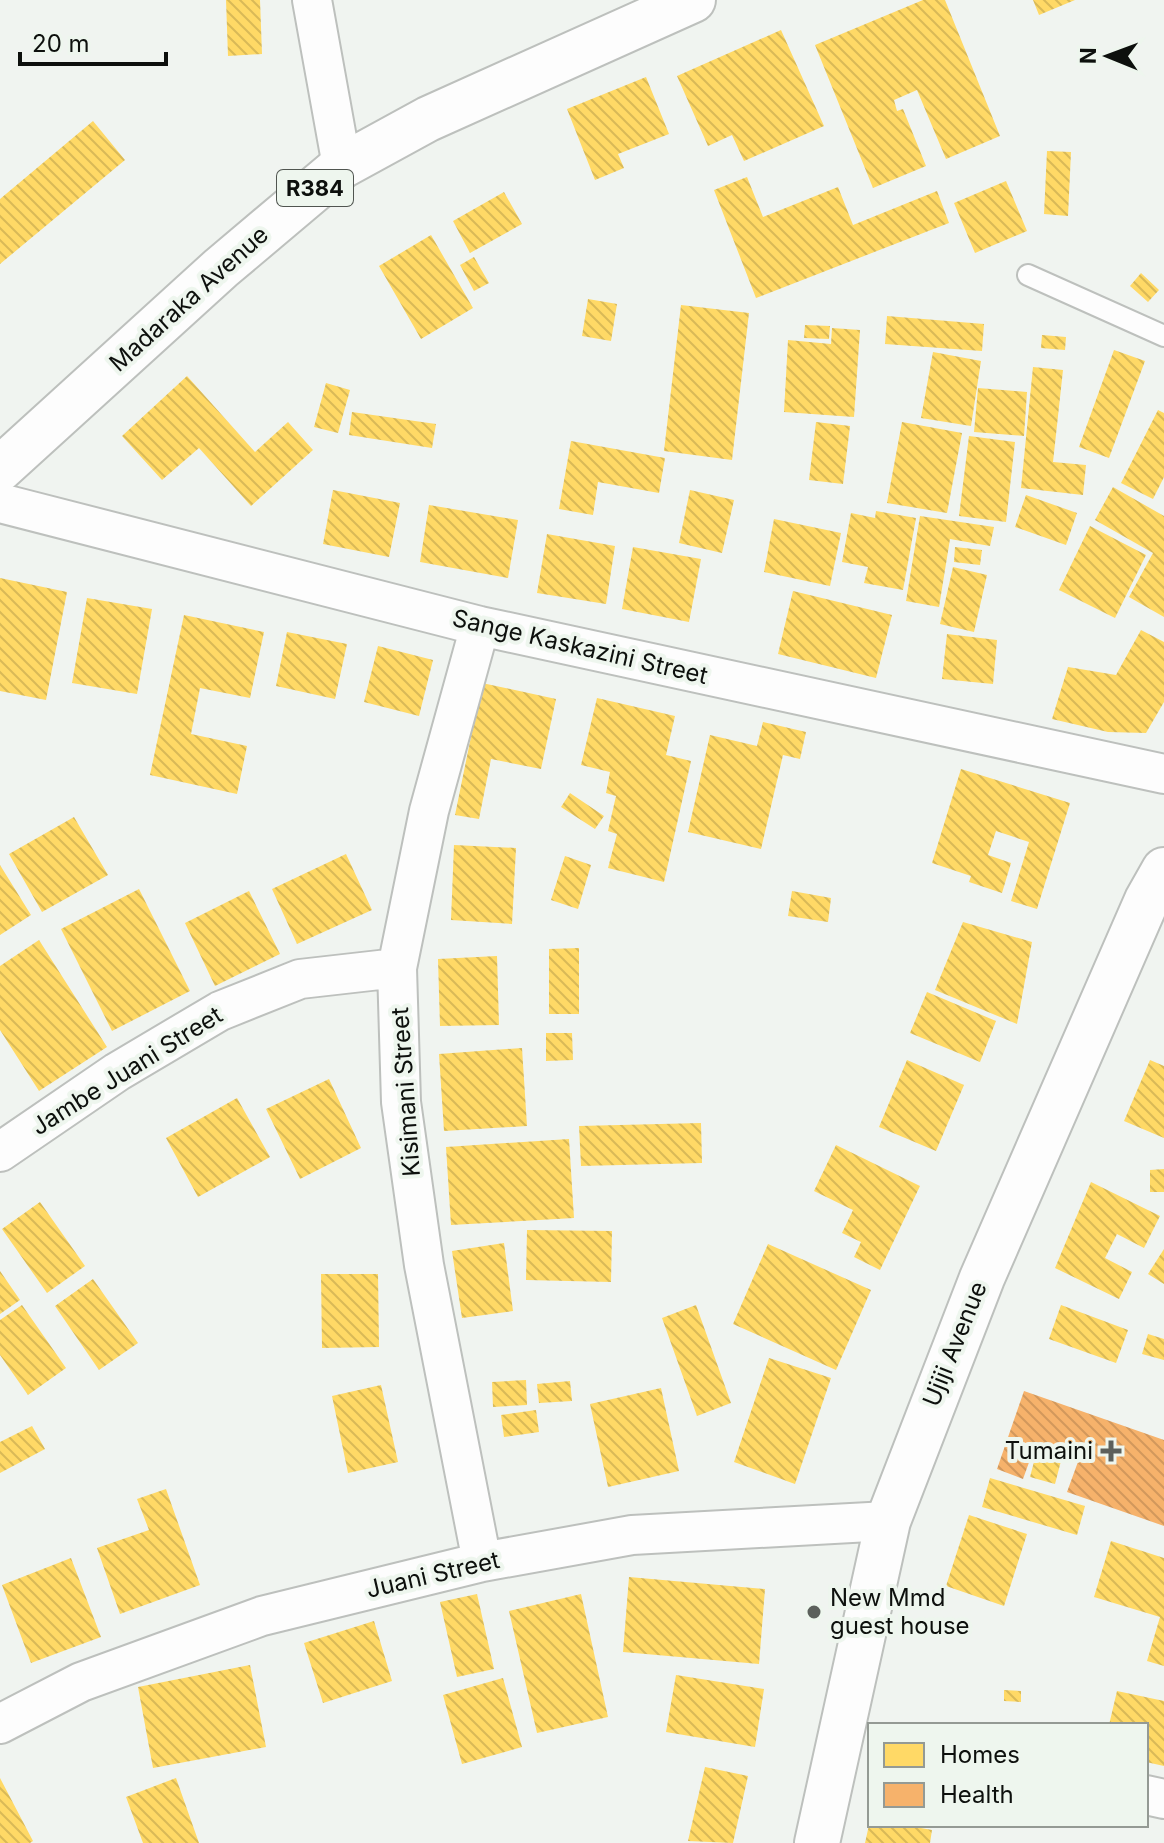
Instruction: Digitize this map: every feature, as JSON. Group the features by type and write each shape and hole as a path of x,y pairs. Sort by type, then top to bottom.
{"main road":[{"name":"Madaraka Avenue","path":"0,469 221,268 342,166 428,119 693,0"},
{"name":"Ujiji Avenue","path":"817,1843 857,1726 888,1521 1044,1129 1147,900 1164,870"}],"street":[{"path":"312,0 342,166"},
{"name":"Sange Kaskazini Street","path":"0,503 480,626 1164,774"},
{"name":"Kisimani Street","path":"480,626 429,811 397,968 401,1102 424,1265 482,1562"},
{"name":"Jambe Juani Street","path":"0,1152 117,1072 220,1011 300,979 397,968"},
{"name":"Juani Street","path":"0,1724 81,1682 262,1616 482,1562 632,1535 888,1521"}],"lane":[{"path":"1028,275 1164,336"}],"building: Homes":[{"path":"226,0 260,0 262,54 228,56"},
{"path":"923,0 945,0 1000,136 946,159 917,90 894,100 897,111 903,109 926,166 873,188 815,45"},
{"path":"1033,0 1075,0 1039,15"},
{"path":"781,30 824,126 744,161 732,135 708,146 677,76"},
{"path":"646,77 669,134 618,154 624,168 595,180 567,109"},
{"path":"93,121 125,160 0,264 0,199"},
{"path":"1047,151 1071,152 1068,216 1044,214"},
{"path":"747,177 763,217 838,187 853,225 937,191 949,223 756,298 714,190"},
{"path":"1006,181 1027,231 975,253 954,203"},
{"path":"504,192 522,224 470,253 453,221"},
{"path":"431,235 473,308 421,339 379,266"},
{"path":"474,257 489,283 474,291 460,265"},
{"path":"1141,273 1159,290 1148,302 1130,286"},
{"path":"588,299 617,304 611,341 582,336"},
{"path":"681,305 749,313 732,460 664,451"},
{"path":"887,316 984,324 982,351 885,344"},
{"path":"805,325 830,326 829,339 804,338"},
{"path":"832,328 860,330 854,417 784,412 788,340 831,344"},
{"path":"1042,335 1066,337 1065,350 1041,348"},
{"path":"1114,350 1145,361 1109,458 1079,447"},
{"path":"933,352 981,361 971,426 921,418"},
{"path":"1033,367 1063,370 1053,462 1086,465 1083,495 1021,488"},
{"path":"187,376 255,452 288,422 313,450 251,506 199,448 162,480 122,436"},
{"path":"326,383 350,390 338,433 314,427"},
{"path":"978,388 1027,392 1024,436 974,432"},
{"path":"1158,410 1164,413 1164,477 1153,499 1121,483"},
{"path":"352,412 436,424 432,448 349,435"},
{"path":"816,422 850,426 843,484 809,480"},
{"path":"902,422 962,433 947,513 887,503"},
{"path":"969,436 1015,442 1006,522 959,516"},
{"path":"571,441 665,458 659,493 598,482 593,515 559,509"},
{"path":"1113,487 1164,516 1164,617 1129,597 1153,553 1095,520"},
{"path":"333,490 400,503 389,557 323,544"},
{"path":"690,490 734,500 722,553 679,543"},
{"path":"1026,495 1077,513 1066,545 1015,527"},
{"path":"429,505 518,520 508,578 420,562"},
{"path":"876,511 916,518 903,590 864,583 868,567 842,562 851,513 875,518"},
{"path":"920,516 994,527 990,546 950,539 939,607 906,601"},
{"path":"774,519 841,533 830,586 764,572"},
{"path":"1090,526 1146,555 1115,618 1059,590"},
{"path":"547,534 615,546 606,604 537,593"},
{"path":"633,547 701,559 689,622 622,609"},
{"path":"955,547 982,550 980,565 954,562"},
{"path":"953,567 987,575 974,632 940,624"},
{"path":"0,578 67,592 46,700 0,691"},
{"path":"793,591 892,615 876,678 778,654"},
{"path":"87,598 152,609 137,694 72,683"},
{"path":"184,615 264,632 250,698 200,688 191,734 247,746 237,794 150,775"},
{"path":"1141,630 1164,642 1164,702 1146,733 1108,732 1052,719 1068,667 1116,675"},
{"path":"287,632 347,644 335,699 276,686"},
{"path":"947,634 997,640 993,684 942,679"},
{"path":"378,646 433,660 419,716 364,702"},
{"path":"482,683 556,699 541,769 491,759 479,819 455,815"},
{"path":"597,698 675,716 666,755 691,761 664,882 608,868 617,834 608,831 616,796 606,793 610,772 581,765"},
{"path":"763,722 806,732 800,759 783,755 761,849 688,832 710,735 757,746"},
{"path":"961,769 1070,803 1037,909 1011,901 1029,842 996,831 988,855 1011,863 1002,893 969,882 971,876 932,863"},
{"path":"570,793 604,816 595,829 561,807"},
{"path":"74,817 108,875 42,912 9,854"},
{"path":"454,845 516,848 512,924 451,920"},
{"path":"346,854 372,910 297,944 272,889"},
{"path":"565,856 591,865 578,909 551,900"},
{"path":"0,865 31,915 0,935"},
{"path":"139,889 190,991 112,1031 61,929"},
{"path":"249,891 280,954 215,986 185,923"},
{"path":"792,891 831,898 828,922 788,916"},
{"path":"963,922 1032,942 1017,1024 935,990"},
{"path":"39,940 107,1047 39,1091 0,1030 0,966"},
{"path":"579,948 579,1014 549,1014 549,949"},
{"path":"497,956 499,1025 440,1026 438,959"},
{"path":"927,992 996,1021 980,1062 910,1033"},
{"path":"546,1033 572,1033 573,1060 546,1061"},
{"path":"522,1048 527,1126 444,1131 439,1054"},
{"path":"907,1060 964,1085 936,1151 879,1127"},
{"path":"1150,1060 1164,1066 1164,1138 1124,1121"},
{"path":"329,1079 361,1148 300,1179 266,1109"},
{"path":"237,1098 270,1157 198,1197 166,1138"},
{"path":"701,1123 702,1163 581,1166 579,1126"},
{"path":"569,1139 574,1218 451,1225 446,1147"},
{"path":"836,1145 920,1186 880,1270 854,1257 861,1242 842,1233 853,1210 814,1191"},
{"path":"1164,1169 1164,1192 1150,1192 1150,1170"},
{"path":"1091,1182 1160,1216 1144,1248 1117,1234 1105,1258 1132,1272 1119,1299 1055,1268"},
{"path":"40,1202 85,1266 47,1293 2,1229"},
{"path":"527,1230 612,1231 611,1282 526,1280"},
{"path":"504,1243 513,1311 462,1318 452,1251"},
{"path":"768,1244 871,1290 836,1370 733,1324"},
{"path":"1164,1249 1164,1284 1148,1274"},
{"path":"0,1271 20,1300 0,1314"},
{"path":"321,1274 378,1274 379,1347 322,1348"},
{"path":"93,1279 138,1343 99,1370 55,1306"},
{"path":"22,1305 66,1368 28,1395 0,1355 0,1320"},
{"path":"696,1305 731,1403 697,1416 662,1318"},
{"path":"1061,1305 1128,1330 1116,1363 1049,1339"},
{"path":"1148,1334 1164,1339 1164,1360 1142,1354"},
{"path":"769,1358 831,1378 795,1484 734,1462"},
{"path":"526,1380 527,1405 493,1407 492,1382"},
{"path":"570,1381 572,1401 539,1403 537,1384"},
{"path":"381,1385 398,1462 348,1473 332,1396"},
{"path":"661,1388 679,1471 608,1487 590,1404"},
{"path":"536,1410 539,1432 504,1437 501,1415"},
{"path":"32,1426 45,1449 0,1473 0,1442"},
{"path":"1036,1454 1061,1461 1055,1484 1030,1477"},
{"path":"990,1478 1085,1506 1077,1535 982,1507"},
{"path":"166,1489 200,1585 120,1614 97,1548 149,1530 137,1499"},
{"path":"969,1515 1027,1534 1004,1606 946,1586"},
{"path":"1111,1541 1164,1558 1164,1666 1147,1661 1160,1617 1094,1597"},
{"path":"71,1558 101,1637 31,1663 2,1585"},
{"path":"629,1577 765,1589 759,1664 623,1652"},
{"path":"477,1594 494,1669 457,1677 440,1602"},
{"path":"581,1594 608,1717 537,1733 509,1611"},
{"path":"374,1621 392,1681 323,1703 304,1643"},
{"path":"250,1665 266,1747 153,1768 138,1687"},
{"path":"676,1675 764,1689 755,1747 666,1732"},
{"path":"503,1678 522,1747 462,1764 443,1695"},
{"path":"1004,1690 1021,1691 1021,1702 1004,1701"},
{"path":"1117,1691 1164,1701 1164,1766 1148,1762 1148,1723 1109,1723"},
{"path":"705,1767 748,1776 733,1843 688,1841"},
{"path":"0,1778 33,1841 30,1843 0,1843"},
{"path":"176,1778 199,1843 143,1843 126,1797"},
{"path":"869,1827 932,1830 930,1843 865,1843"}],"building: Health":[{"name":"Tumaini","path":"1024,1391 1164,1440 1164,1526 1067,1492 1079,1459 1036,1443 1023,1479 997,1469"}],"place":[{"name":"Tumaini","path":"1111,1451"},
{"name":"New Mmd guest house","path":"814,1612"}]}
